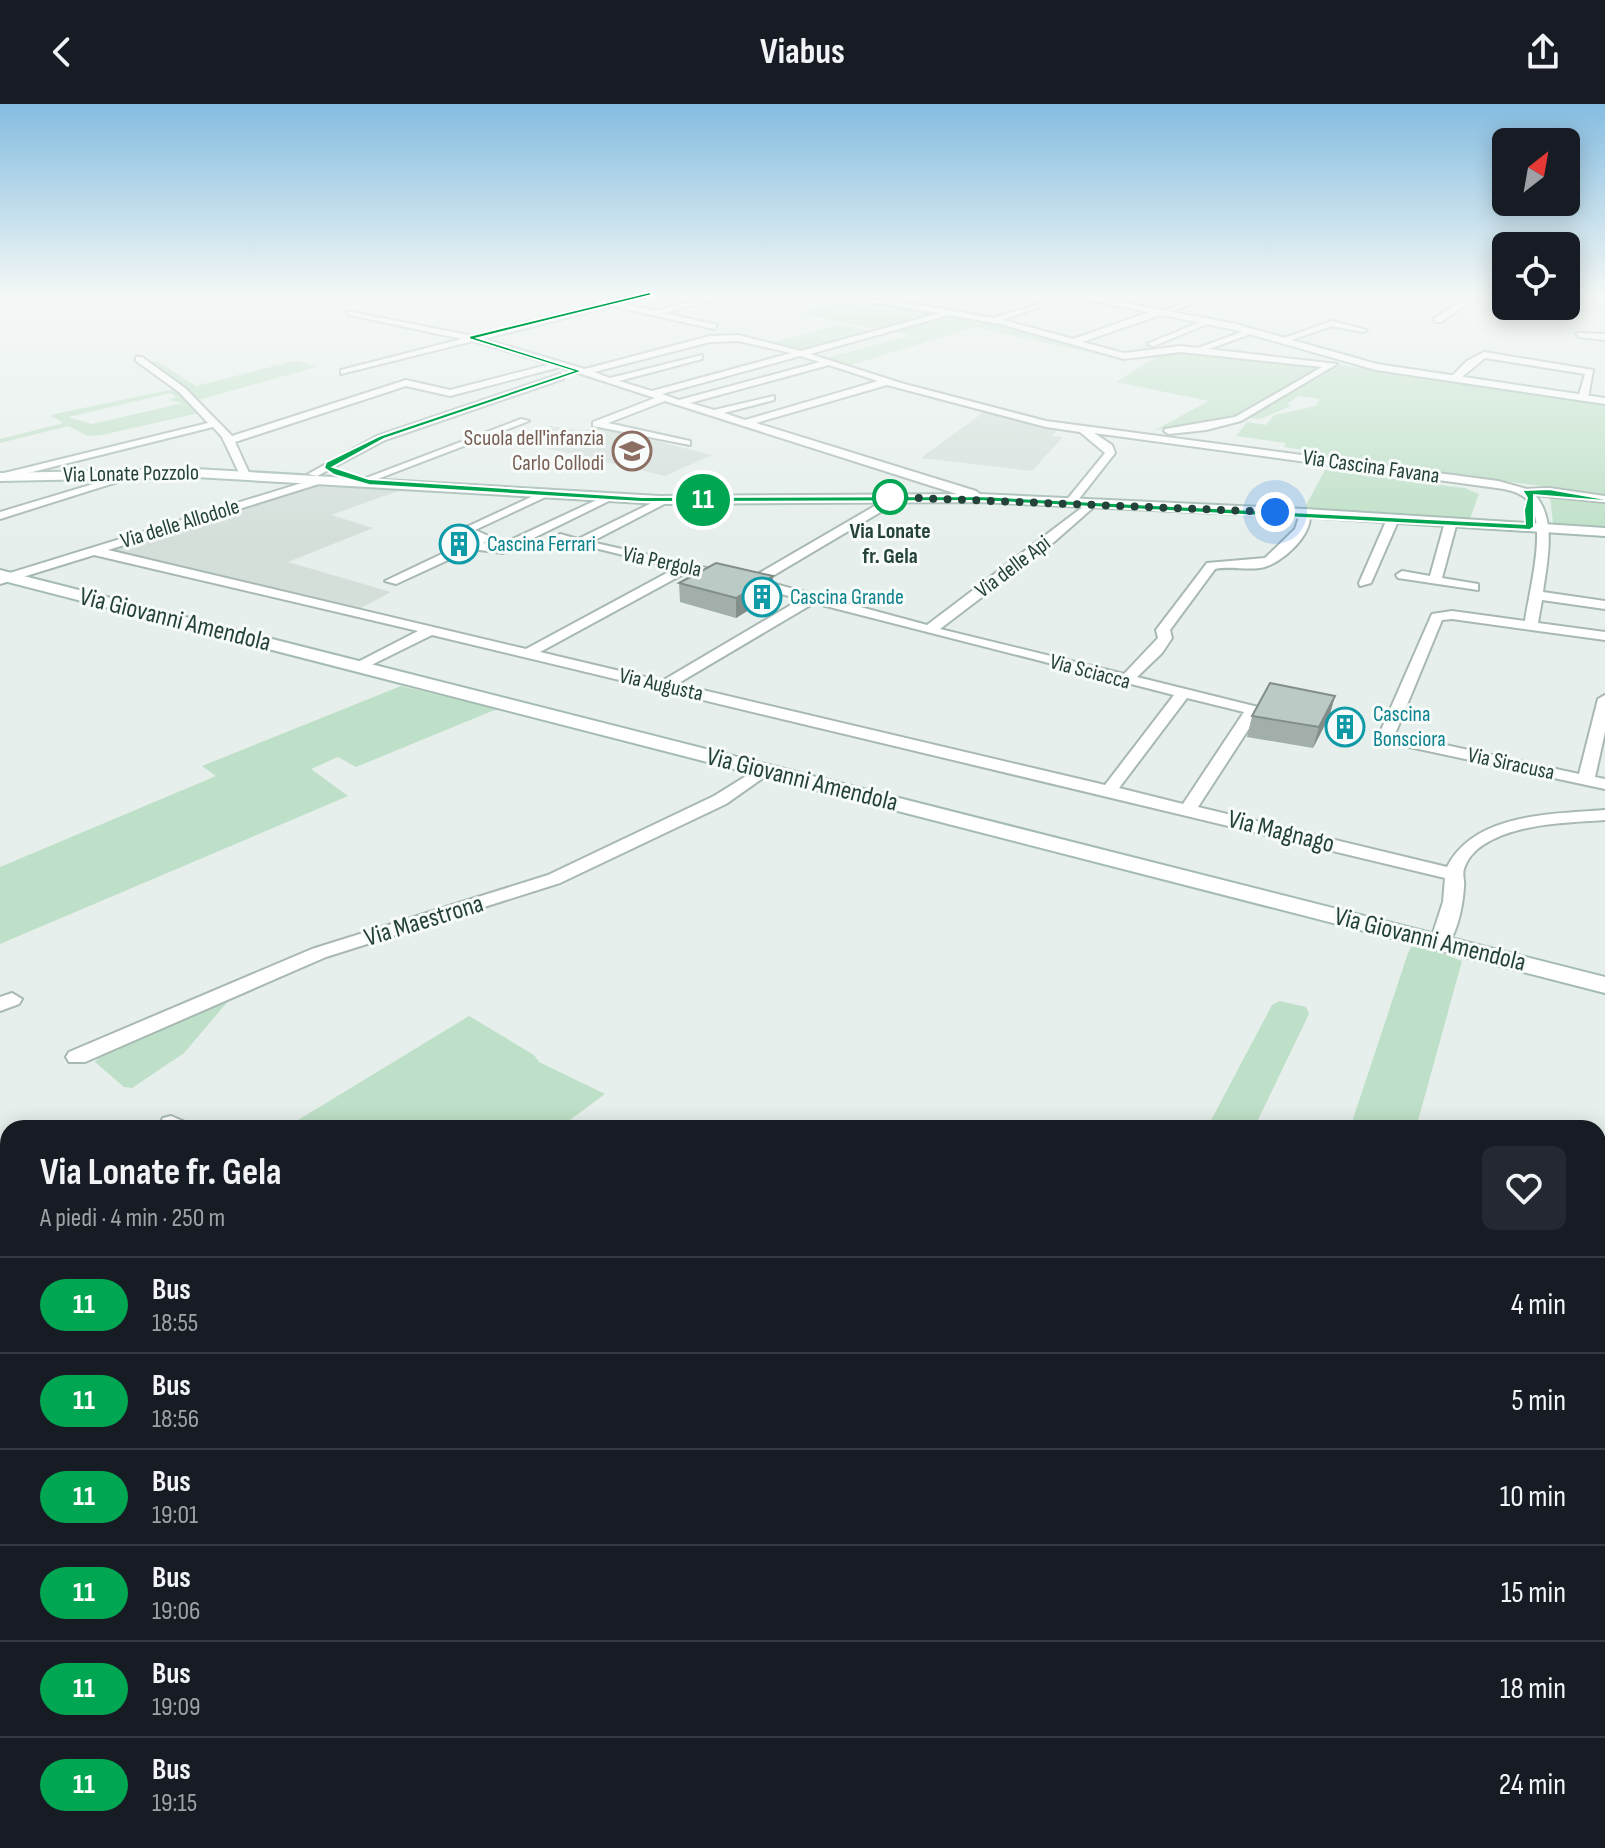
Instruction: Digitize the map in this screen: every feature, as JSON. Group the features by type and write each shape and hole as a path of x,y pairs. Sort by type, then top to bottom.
{"street":[{"path":"162,375 182,390 230,440 245,475"},
{"path":"230,440 406,383 450,393 517,375"},
{"name":"Via delle Allodole","path":"2,577 95,551 322,475 386,436 572,375"},
{"path":"592,375 972,493 979,498"},
{"path":"609,381 630,375"},
{"path":"652,394 721,375"},
{"path":"679,403 782,375"},
{"name":"Via Cascina Favana","path":"866,375 1042,423 1488,483 1529,495 1549,491 1605,499"},
{"name":"Via Cascina Favana","path":"1129,434 1206,427 1238,419 1313,375"},
{"path":"1433,375 1605,401"},
{"path":"1454,379 1458,375"},
{"path":"1583,398 1589,375"},
{"path":"745,423 886,382"},
{"path":"664,398 597,424 686,443"},
{"path":"714,413 771,398"},
{"path":"362,481 524,421"},
{"name":"Via Lonate Pozzolo","path":"0,480 215,424"},
{"name":"Via Cascina Favana","path":"1185,441 1206,427"},
{"path":"1071,502 1110,453 1108,447 1085,429"},
{"name":"Via Cascina Favana","path":"1195,433 1215,446"},
{"path":"0,516 144,472"},
{"name":"Via Lonate Pozzolo","path":"0,480 144,472 322,475 362,481"},
{"path":"362,481 666,500 979,498 1305,513 1605,532"},
{"path":"391,581 487,538 464,531 546,494"},
{"path":"1529,495 1541,514 1536,528 1531,626 1605,636"},
{"path":"753,582 890,502 892,497"},
{"path":"471,545 497,550 609,498"},
{"path":"579,543 666,500"},
{"name":"Via delle Api","path":"931,629 1092,503"},
{"path":"1126,680 1157,650 1165,638 1163,630 1169,619 1211,566 1256,566 1272,561 1302,528 1305,513"},
{"path":"1365,583 1393,519"},
{"path":"1435,581 1451,522"},
{"name":"Via Pergola","path":"560,538 812,598"},
{"name":"Via Augusta","path":"95,551 1109,791"},
{"path":"42,567 34,578 63,592"},
{"path":"528,653 688,567"},
{"path":"1402,575 1473,587"},
{"name":"Via Giovanni Amendola","path":"2,577 1605,985"},
{"path":"1534,595 1605,605"},
{"path":"664,686 812,598"},
{"name":"Via Sciacca","path":"812,598 1253,710 1188,809"},
{"name":"Via Siracusa","path":"1531,626 1452,615 1437,617 1386,737 1605,784"},
{"path":"359,667 431,630"},
{"path":"1109,791 1182,694"},
{"path":"1586,780 1605,699"},
{"name":"Via Maestrona","path":"77,1057 308,958 554,879 720,800 764,770"},
{"name":"Via Magnago","path":"1109,791 1453,874"},
{"path":"1440,942 1456,884 1453,874 1463,854 1497,831 1605,815"}],"shaded area":[{"path":"984,412 1057,430 1052,436 1063,437 1032,471 921,458"},
{"name":"Scuola dell'infanzia Carlo Collodi","path":"550,426 583,431 597,426 712,455 665,476 534,445 523,449 501,444"},
{"path":"321,485 401,490 331,515 373,528 288,562 391,592 359,609 112,550"}],"green space":[{"path":"161,375 179,375 196,386 238,375 286,375 195,401"},
{"path":"1126,375 1309,375 1230,419 1155,430 1209,401 1116,382"},
{"path":"1322,375 1414,375 1605,402 1605,495 1324,456 1325,453 1284,447 1286,443 1236,436 1247,422 1266,425 1274,415 1316,406 1320,399 1299,396 1287,404 1291,406 1260,419 1247,418"},
{"path":"174,389 199,413 102,435 88,436 68,426 0,443 0,439 64,423 51,416","holes":["171,393 176,397 168,400 183,403 92,424 68,417"]},
{"path":"1325,470 1465,488 1479,494 1470,518 1304,509"},
{"path":"1550,496 1605,501 1605,527 1553,523"},
{"path":"401,686 497,709 356,767 338,757 311,769 348,796 0,944 0,867 216,776 202,766"},
{"path":"1422,946 1462,961 1418,1120 1353,1120 1408,953 1411,947"},
{"path":"236,992 184,1053 132,1088 124,1087 95,1062 104,1052"},
{"path":"1280,1001 1306,1007 1309,1014 1258,1120 1211,1120 1272,1005"},
{"path":"469,1016 534,1055 539,1062 605,1094 570,1120 298,1120"}],"building":[{"path":"716,563 773,576 736,598 679,583"},
{"path":"1270,683 1335,696 1319,727 1252,716"}],"bus line":[{"name":"11","path":"565,375 381,438 329,464 329,468 332,472 369,482 642,500 979,498 1530,527 1528,510 1532,497 1525,492 1549,491 1605,499"}],"place":[{"name":"Scuola dell'infanzia Carlo Collodi","path":"632,451"},
{"name":"Via Lonate fr. Gela","path":"890,497"},
{"name":"Cascina Ferrari","path":"459,544"},
{"name":"Cascina Grande","path":"762,597"},
{"name":"Cascina Bonsciora","path":"1345,727"}],"route":[{"path":"890,497 1003,499 1275,512"}]}
